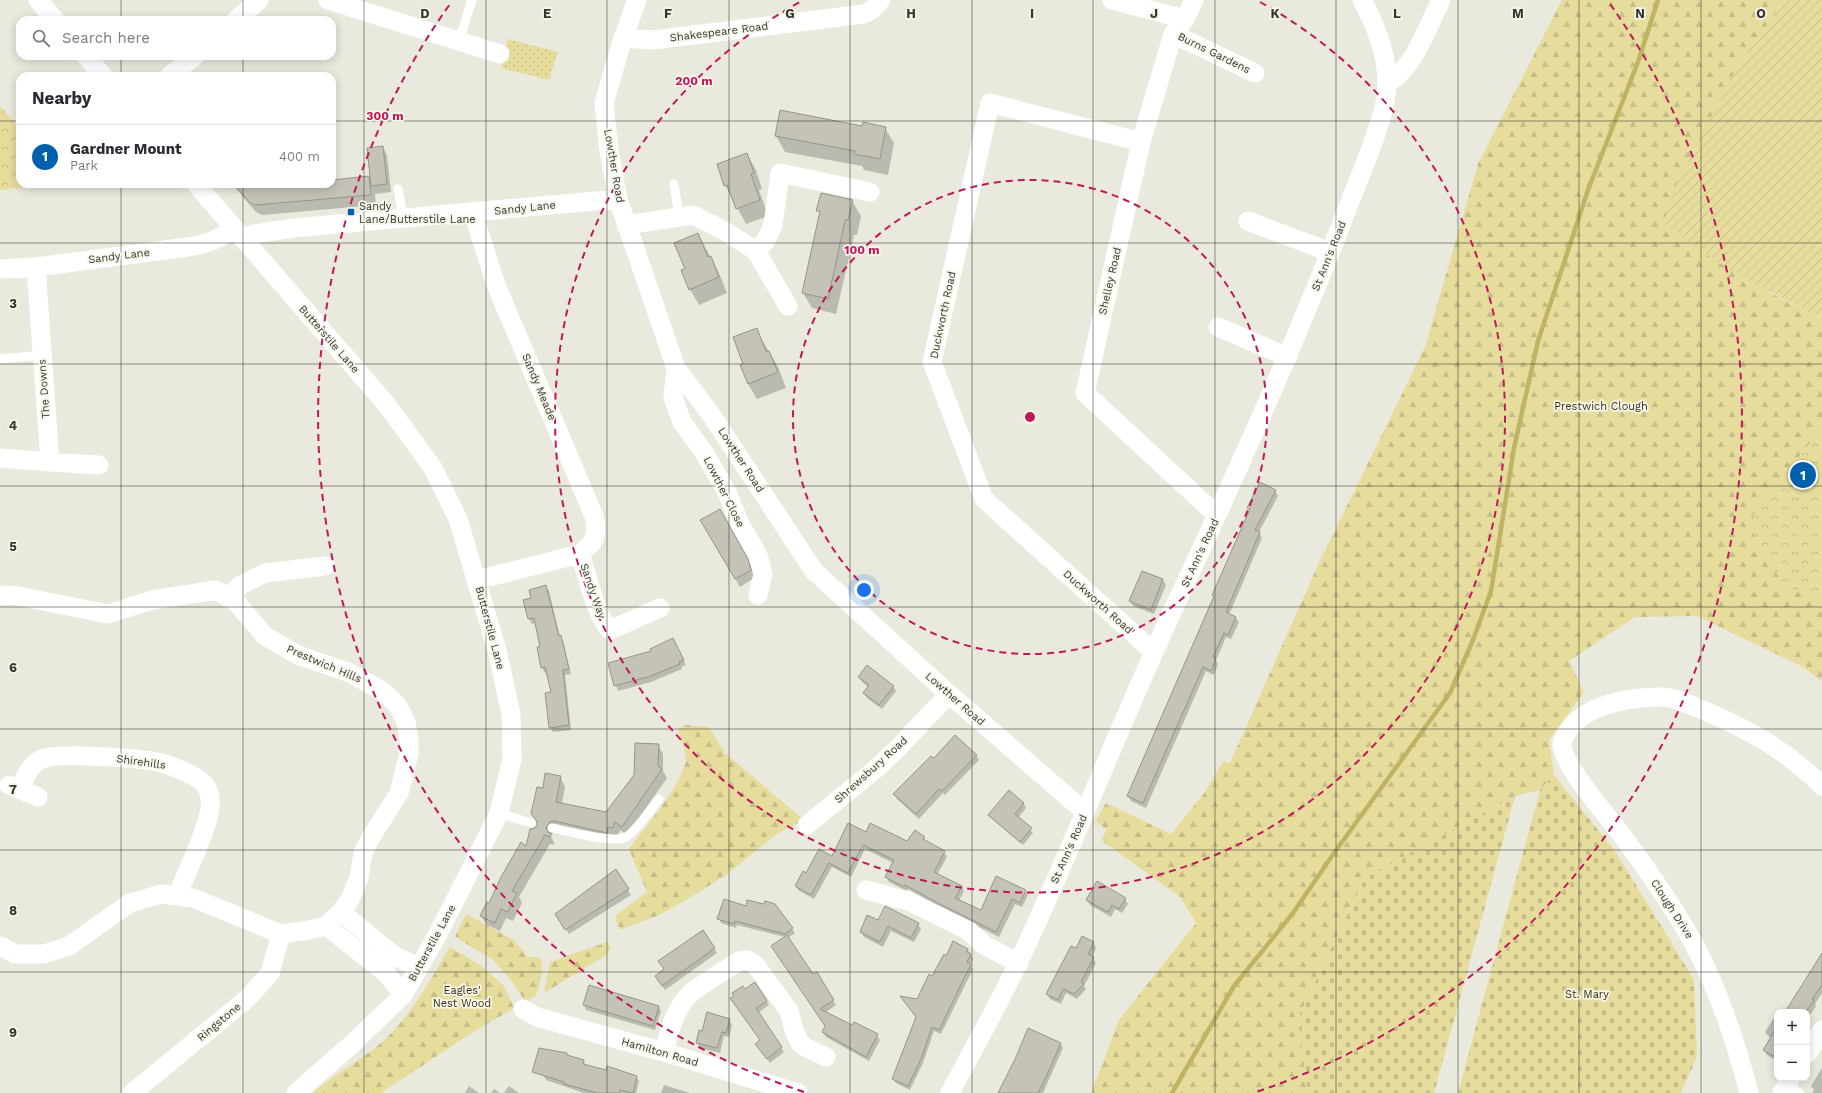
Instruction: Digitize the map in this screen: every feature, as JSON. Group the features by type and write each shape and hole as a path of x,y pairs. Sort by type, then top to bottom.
{"street":[{"path":"39,0 52,16"},
{"path":"241,16 259,0"},
{"path":"328,0 500,54"},
{"name":"Lowther Road","path":"637,0 623,38 604,103 608,151 618,199 626,225 676,368 712,416 814,571 948,694 1085,812"},
{"name":"Shakespeare Road","path":"623,38 653,40 864,14 873,9 881,0"},
{"path":"1112,0 1185,19"},
{"name":"Shelley Road","path":"1194,0 1185,19 1173,34 1141,142 1085,393 1209,508 1219,512"},
{"name":"St Ann's Road","path":"950,1093 1018,963 1085,812 1155,648 1219,512 1288,357 1382,118 1388,82 1386,62 1381,42 1362,0"},
{"path":"1388,82 1396,79 1405,69 1441,0"},
{"name":"Burns Gardens","path":"1173,34 1255,73"},
{"path":"89,60 100,72"},
{"path":"179,72 191,60"},
{"name":"Duckworth Road","path":"1141,142 990,103 932,362 984,499 1146,645 1155,648"},
{"path":"756,250 765,242 773,225 780,173 870,192"},
{"name":"Butterstile Lane","path":"199,188 388,406 433,468 458,519 497,650 511,714 512,759 499,813 438,934 402,995 352,1044 296,1093"},
{"name":"Sandy Lane","path":"0,269 36,267 188,247 210,243 226,234 254,234 293,228 618,199"},
{"name":"Sandy Meade","path":"473,213 496,285 594,516 596,537 592,544 580,554"},
{"path":"626,225 693,215 723,230 756,250 788,306"},
{"path":"1248,221 1330,252"},
{"name":"The Downs","path":"36,267 50,462"},
{"path":"1218,327 1288,357"},
{"name":"Lowther Close","path":"676,368 673,397 682,422 705,454 728,494 739,522 758,556 763,574 758,595"},
{"path":"0,458 99,465"},
{"name":"Sandy Way","path":"477,580 580,554 598,610 605,625 610,630 660,608"},
{"path":"228,597 241,585 265,572 324,566"},
{"name":"Prestwich Hills","path":"0,595 18,596 108,614 152,600 216,590 236,602 265,636 298,655 350,673 384,692 398,706 406,722 409,754 399,793 371,837 363,853 359,878 353,892 341,912 326,926"},
{"name":"Shrewsbury Road","path":"807,825 877,768 898,748 948,694"},
{"name":"Clough Drive","path":"1749,1093 1728,1020 1694,945 1669,902 1624,838 1572,769 1565,756 1562,744 1566,733 1572,725 1584,715 1597,709 1635,698 1663,697 1685,702 1732,722 1756,735 1780,750 1805,769 1822,786"},
{"name":"Shirehills","path":"38,797 15,787 29,768 42,759 61,755 121,758 164,763 205,784 211,800 209,818 177,896"},
{"path":"866,890 908,901 968,931 984,945 1018,963"},
{"path":"0,946 15,954 44,954 69,946 130,903 161,894 193,898 281,934 326,926 386,973 402,995"},
{"path":"341,912 396,957 419,967"},
{"name":"Ringstone","path":"132,1093 248,998 270,973 281,934"},
{"path":"664,1052 672,1025 689,995 739,961 746,960 755,964 789,1011 794,1030 800,1043 805,1048 826,1057"},
{"name":"Hamilton Road","path":"523,1009 537,1017 664,1052 798,1093"},
{"path":"1810,1049 1822,1030"}],"lane":[{"path":"459,41 472,0"},
{"path":"674,184 679,217"},
{"path":"398,189 403,218"},
{"path":"0,359 42,355"},
{"path":"552,828 615,840 627,837 658,799"},
{"path":"499,813 531,823"}],"green space":[{"name":"Prestwich Clough","path":"1562,0 1785,0 1737,67 1768,292 1822,319 1822,428 1747,523 1785,587 1822,598 1822,681 1801,666 1697,616 1635,617 1569,661 1584,692 1549,740 1554,775 1540,790 1515,796 1365,878 1298,1018 1308,1093 1091,1093 1119,1020 1196,923 1180,897 1101,840 1107,830 1095,821 1106,803 1171,834 1205,792 1223,761 1230,763 1317,567 1425,347 1478,164"},
{"path":"1785,0 1822,0 1822,319 1760,287 1700,251 1663,223 1677,183 1737,67"},
{"path":"508,39 558,52 549,80 501,68"},
{"path":"0,106 16,124 16,188 0,190"},
{"path":"1822,428 1822,598 1785,587 1747,523"},
{"path":"686,725 709,727 725,753 804,820 778,833 726,875 683,902 657,916 620,930 615,916 647,892 629,849 663,804 679,778 686,757 678,730"},
{"name":"St. Mary","path":"1554,775 1617,854 1694,980 1697,1057 1681,1093 1458,1093 1540,790"},
{"path":"1515,796 1434,1093 1308,1093 1298,1018 1365,878"},
{"name":"Eagles' Nest Wood","path":"466,914 514,940 528,957 536,957 540,959 542,962 542,971 536,996 525,1002 513,982 492,959 455,937"},
{"path":"607,942 611,947 608,954 544,993 550,962"},
{"name":"Eagles' Nest Wood","path":"450,947 480,965 504,986 514,1008 470,1034 381,1093 313,1093 387,1038 417,1001"}],"building":[{"path":"780,110 862,126 863,122 886,127 880,159 854,154 855,151 775,136"},
{"path":"383,146 387,184 371,186 367,148"},
{"path":"747,153 754,173 751,174 760,200 736,209 727,185 724,186 717,164"},
{"path":"369,176 371,195 255,205 249,202 237,188 336,188 336,180"},
{"path":"821,193 853,200 848,220 845,220 828,299 802,293 820,211 816,211"},
{"path":"698,233 708,257 711,256 719,277 689,290 681,270 685,269 674,243"},
{"path":"757,328 766,352 769,351 778,372 748,384 740,365 743,364 733,337"},
{"path":"1260,482 1276,490 1255,530 1260,532 1226,612 1236,617 1228,635 1224,633 1213,657 1216,658 1211,671 1203,667 1143,803 1127,796 1214,596 1212,595 1250,509 1247,508"},
{"path":"720,509 748,559 751,570 735,579 700,520"},
{"path":"1142,571 1163,579 1151,610 1129,601"},
{"path":"546,585 559,636 561,635 569,669 563,670 569,725 549,728 545,693 551,692 545,667 541,668 537,647 540,647 534,618 528,619 523,600 531,598 529,590"},
{"path":"673,638 684,660 679,662 680,664 648,677 614,686 608,663 651,651 650,649"},
{"path":"867,665 894,686 879,705 863,693 869,685 858,677"},
{"path":"955,735 977,755 942,791 939,789 916,814 893,794 931,756 934,758"},
{"path":"635,743 659,744 658,766 662,769 622,827 615,822 613,828 608,827 607,833 554,821 550,822 546,827 548,832 551,834 550,837 545,835 512,891 517,893 508,912 501,909 495,923 480,916 487,902 489,903 501,877 521,842 526,846 530,829 535,828 537,825 537,821 531,814 537,787 543,788 545,773 561,776 556,802 606,812 634,775"},
{"path":"1009,790 1024,803 1015,814 1032,828 1020,842 988,815"},
{"path":"848,823 866,832 870,823 907,841 915,830 925,837 923,839 945,851 934,872 962,886 955,898 981,910 996,876 1026,890 1020,903 1012,899 996,932 905,885 904,887 885,877 894,860 863,845 848,873 829,863 811,895 795,886 803,871 806,873 819,849 832,856"},
{"path":"616,869 629,889 565,930 555,914"},
{"path":"1097,881 1126,898 1119,909 1112,905 1108,912 1086,900"},
{"path":"724,899 746,906 747,900 764,904 765,901 775,904 793,928 785,934 735,921 734,924 717,919"},
{"path":"885,906 919,923 911,938 888,926 880,942 860,932 867,915 878,920"},
{"path":"703,930 715,948 662,986 655,976 664,969 658,961"},
{"path":"787,935 813,974 817,972 834,1000 820,1009 852,1025 854,1022 878,1034 866,1057 822,1032 825,1026 771,946"},
{"path":"1082,936 1094,942 1088,954 1094,957 1081,982 1084,984 1074,994 1063,989 1058,1000 1046,994 1071,946 1076,948"},
{"path":"953,941 968,949 967,952 971,954 967,962 971,964 939,1030 932,1027 921,1059 908,1086 892,1079 916,1017 900,996 917,999 929,974 932,976 944,954 946,956"},
{"path":"1822,953 1822,985 1812,999 1814,1000 1808,1009 1787,1009"},
{"path":"755,982 767,1001 756,1008 782,1047 767,1059 755,1044 760,1040 730,998 734,996 732,993 743,986 745,989"},
{"path":"589,985 659,1006 653,1026 583,1005"},
{"path":"707,1012 730,1019 726,1033 722,1032 717,1048 696,1043 699,1030 702,1031"},
{"path":"1028,1028 1061,1043 1047,1075 1038,1093 998,1093 1016,1057"},
{"path":"1774,1032 1774,1056 1763,1050"},
{"path":"539,1048 567,1053 567,1055 584,1060 583,1064 606,1070 607,1066 637,1076 633,1093 620,1090 619,1093 597,1093 564,1084 564,1082 532,1072"}],"waterway":[{"path":"1172,1093 1234,986 1293,913 1334,853 1450,693 1473,640 1491,591 1514,448 1538,341 1588,190 1638,62 1658,0"}],"place":[{"name":"Sandy Lane/Butterstile Lane","path":"351,212"},
{"name":"Gardner Mount","path":"1803,475"}]}
